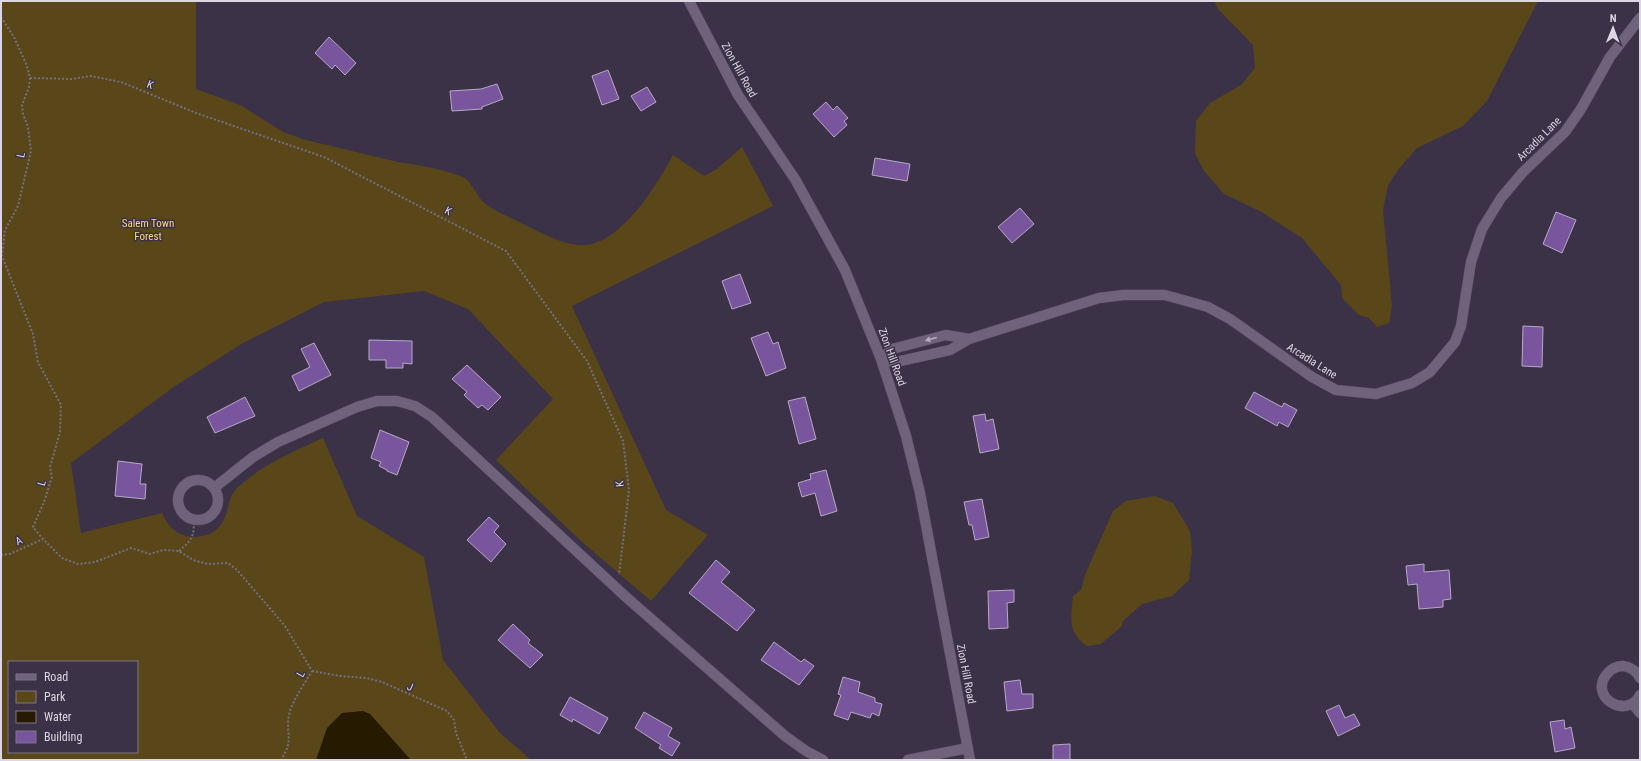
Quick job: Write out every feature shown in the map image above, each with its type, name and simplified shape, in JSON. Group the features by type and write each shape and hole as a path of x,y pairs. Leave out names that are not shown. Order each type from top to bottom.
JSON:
{"street":[{"name":"Zion Hill Road","path":"689,1 738,96 795,179 845,270 882,359 916,472 970,760"},
{"name":"Arcadia Lane","path":"882,359 896,362 950,350 969,339 1099,298 1122,294 1165,295 1208,307 1230,319 1312,377 1336,390 1376,394 1412,384 1430,372 1455,342 1464,314 1471,262 1482,229 1501,198 1523,172 1565,132 1582,109 1610,57 1640,18"},
{"name":"Arcadia Lane","path":"882,359 892,349 946,335 969,339"},
{"path":"214,488 253,457 293,434 356,407 377,401 397,401 406,403 432,417 617,589 785,736 806,751 823,760"},
{"path":"197,480 203,481 214,488 218,501 216,508 207,518 194,520 187,518 179,508 177,502 180,489 191,481 197,480"},
{"path":"1640,678 1634,670 1621,666 1609,670 1602,682 1604,695 1613,705 1626,706 1633,704 1640,695"},
{"path":"1633,704 1640,713"},
{"path":"908,760 968,748"}],"path":[{"path":"1,17 14,38 27,66 30,78"},
{"name":"K","path":"30,78 72,79 91,76 121,82 196,113 324,157 506,251 587,361 623,441 629,490 617,589"},
{"name":"L","path":"30,78 22,105 23,114 28,127 31,151 18,206 5,230 2,256 33,334 38,362 61,405 60,432 50,467 52,477 44,502 33,527 62,558 78,564 95,562 131,548 150,554 163,550 180,551 193,560 208,564 228,562 237,570 285,626 312,671 288,717 289,746 281,760"},
{"path":"180,551 190,542 194,534 194,520"},
{"name":"A","path":"1,555 10,554 43,539"},
{"name":"J","path":"312,671 340,676 354,676 382,682 447,711 454,720 456,733 467,760"}],"green space":[{"name":"Salem Town Forest","path":"1,1 196,1 196,89 240,105 283,132 306,140 402,163 435,169 462,177 469,182 484,202 491,208 544,234 571,244 593,244 607,237 621,227 646,198 673,155 704,176 717,169 742,147 773,206 572,306 666,510 708,535 651,601 581,541 496,460 553,399 468,309 424,291 324,302 243,343 175,386 71,463 81,533 162,513 170,526 180,534 200,537 213,532 222,523 232,495 238,487 268,465 323,438 357,516 424,557 443,660 500,733 531,760 1,760"},
{"path":"1214,1 1538,1 1487,101 1463,126 1417,148 1397,171 1388,185 1383,210 1392,306 1389,323 1377,327 1369,318 1359,315 1342,298 1341,285 1302,238 1260,211 1224,194 1204,171 1195,153 1196,121 1210,103 1241,85 1255,68 1253,45 1218,9"},
{"path":"1155,496 1173,503 1190,531 1192,551 1189,580 1172,596 1142,604 1123,621 1122,626 1101,644 1087,646 1076,636 1073,630 1071,618 1073,596 1081,590 1085,575 1113,511 1126,501"}],"water":[{"path":"363,711 370,714 411,760 316,760 327,728 342,713"}],"building":[{"path":"329,37 356,63 345,75 335,65 332,69 315,53"},
{"path":"608,70 619,99 602,105 592,76"},
{"path":"497,84 503,99 482,107 482,109 452,111 450,91 481,89"},
{"path":"647,87 656,102 641,111 631,96"},
{"path":"826,102 833,110 837,106 848,118 844,121 847,125 834,137 813,114"},
{"path":"875,158 910,164 907,181 872,175"},
{"path":"1020,208 1034,224 1012,243 998,227"},
{"path":"1556,212 1576,220 1562,253 1543,244"},
{"path":"740,274 751,303 732,309 722,281"},
{"path":"1523,326 1543,327 1542,367 1522,366"},
{"path":"768,332 773,344 778,342 786,368 766,376 751,338"},
{"path":"369,340 412,341 412,364 403,363 403,368 386,368 386,360 369,360"},
{"path":"314,343 331,375 299,391 292,376 310,367 301,349"},
{"path":"467,365 501,397 488,410 482,405 478,408 464,395 467,392 452,379"},
{"path":"1254,392 1282,407 1284,403 1297,410 1288,427 1279,422 1277,426 1245,408"},
{"path":"245,397 255,416 215,433 207,417"},
{"path":"805,397 816,439 799,444 788,401"},
{"path":"985,414 986,421 993,419 999,449 980,453 973,416"},
{"path":"380,430 409,442 397,475 379,466 381,462 371,458"},
{"path":"118,461 142,464 140,484 146,484 145,499 115,496"},
{"path":"826,470 837,511 821,516 815,493 802,497 798,483 811,479 810,474"},
{"path":"982,499 989,537 975,540 972,525 969,525 964,502"},
{"path":"489,517 499,526 494,532 506,544 491,562 467,540"},
{"path":"716,560 730,572 721,582 755,610 737,631 689,593"},
{"path":"1424,564 1424,572 1449,570 1451,599 1443,600 1443,607 1419,609 1417,584 1408,585 1406,566"},
{"path":"1014,590 1014,602 1007,603 1008,628 989,629 988,591"},
{"path":"513,624 530,640 528,643 543,655 530,668 498,640"},
{"path":"774,642 801,662 804,659 814,666 799,685 761,660"},
{"path":"843,677 860,682 858,692 875,698 875,702 882,704 879,716 872,713 870,718 851,712 848,720 834,715 841,695 838,694"},
{"path":"1020,680 1022,694 1033,694 1033,708 1007,711 1004,682"},
{"path":"570,697 608,718 599,734 573,719 572,722 560,715"},
{"path":"1339,705 1345,718 1354,714 1360,725 1338,736 1326,711"},
{"path":"644,712 672,728 668,736 680,743 672,756 659,748 661,745 635,728"},
{"path":"1564,720 1565,729 1571,727 1575,748 1555,752 1550,722"},
{"path":"1070,744 1070,760 1053,760 1053,745"}]}
